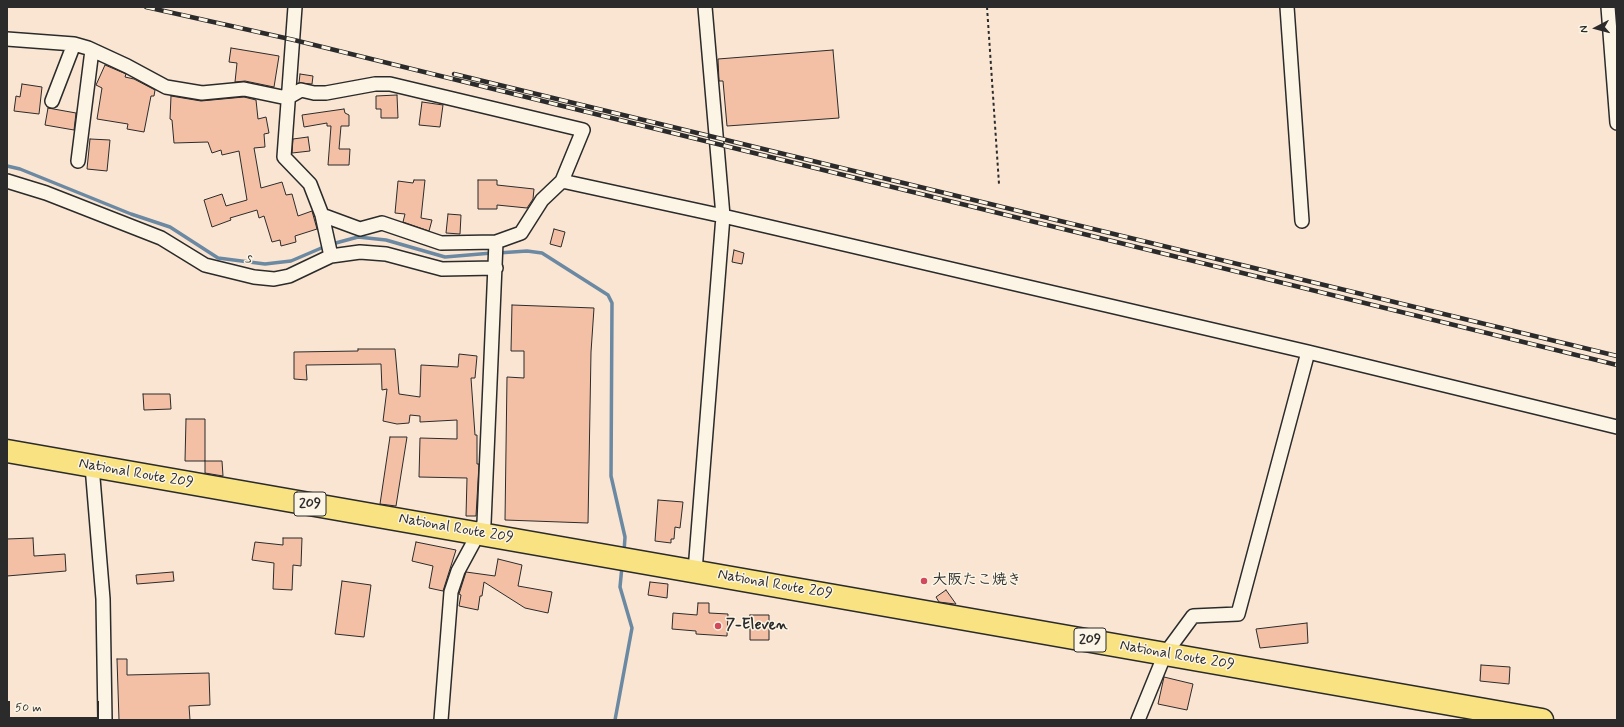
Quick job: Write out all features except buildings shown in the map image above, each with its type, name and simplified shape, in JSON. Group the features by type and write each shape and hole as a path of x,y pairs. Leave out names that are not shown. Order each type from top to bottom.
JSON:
{"highway":[{"name":"National Route 209","path":"7,452 1165,654 1466,713 1542,720"}],"street":[{"path":"295,7 294,40 287,98 284,157 310,184 322,215 331,256"},
{"path":"695,571 723,216 705,7"},
{"path":"1287,7 1302,221"},
{"path":"1608,7 1617,123"},
{"path":"7,39 74,44 92,50 127,66 166,87 202,93 244,89 287,98 301,90 314,93 326,93 375,84 390,84 583,130 562,181 542,200 521,233 496,255 484,523 480,534 458,571 451,592 442,720"},
{"path":"52,101 74,44"},
{"path":"78,161 92,50"},
{"name":"s","path":"7,181 46,194 161,238 205,266 254,277 274,279 289,276 331,256 360,252 386,254 442,269 496,255"},
{"path":"562,181 723,216 1308,352 1617,427"},
{"path":"322,215 360,229 382,223 442,243 496,255"},
{"path":"1138,720 1165,654 1193,616 1238,614 1308,352"},
{"path":"92,466 102,599 105,720"}],"path":[{"path":"987,7 999,184"}],"waterway":[{"path":"7,166 20,169 131,214 170,227 218,258 265,264 291,261 326,246"},
{"path":"332,244 358,237 386,240 445,257 492,253"},
{"path":"498,253 527,251 542,253 608,295 612,303 611,476 625,537 624,552"},
{"path":"615,720 632,628 620,587 622,566"}],"railway":[{"path":"146,7 294,40 1617,365"},
{"path":"454,74 1617,356"}],"place":[{"name":"大阪たこ焼き","path":"924,581"},
{"name":"7-Eleven","path":"718,626"}]}
